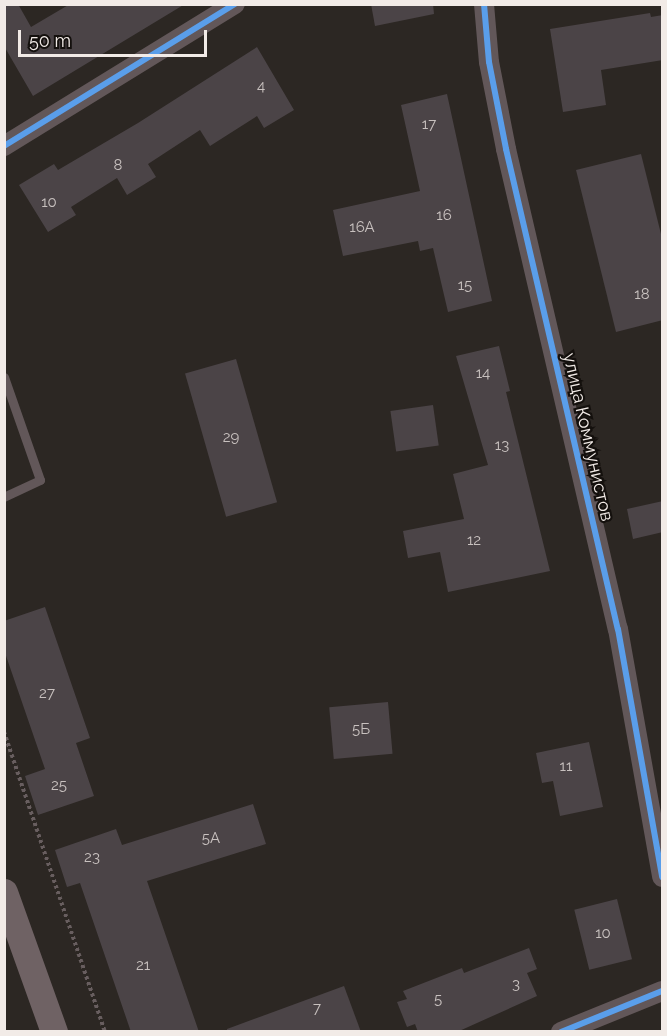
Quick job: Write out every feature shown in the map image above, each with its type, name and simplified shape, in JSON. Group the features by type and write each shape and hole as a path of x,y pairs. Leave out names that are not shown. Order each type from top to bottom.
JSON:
{"main road":[{"path":"4,892 54,1032"}],"street":[{"path":"4,146 235,4"},
{"name":"улица Коммунистов","path":"484,4 489,62 506,149 618,629 663,877"},
{"path":"561,1032 663,991"}],"lane":[{"path":"4,377 40,480 4,496"}],"path":[{"path":"4,732 105,1032"}],"building":[{"path":"4,4 18,4 31,27 70,4 185,4 33,96 4,46"},
{"path":"371,4 433,4 434,14 375,26"},
{"path":"650,13 651,17 663,15 663,60 601,70 606,105 563,112 550,29"},
{"path":"257,47 294,110 264,128 257,116 210,146 200,130 148,164 156,177 127,195 117,178 71,207 76,215 48,232 19,185 54,164 58,170 138,123"},
{"path":"447,94 492,301 448,312 433,248 420,251 418,241 343,256 333,210 420,191 401,105"},
{"path":"641,154 663,242 663,320 616,332 576,170"},
{"path":"499,346 510,391 506,392 550,571 448,592 440,552 408,558 403,531 464,519 453,474 488,465 456,356"},
{"path":"236,359 277,502 226,517 185,374"},
{"path":"433,405 439,446 396,452 390,411"},
{"path":"663,501 663,532 633,539 627,509"},
{"path":"45,607 90,738 76,743 94,796 38,815 25,776 45,769 4,650 4,621"},
{"path":"388,702 393,754 334,759 329,707"},
{"path":"589,742 603,807 560,816 553,781 542,783 536,753"},
{"path":"253,804 266,844 147,881 199,1032 131,1032 80,883 67,887 55,850 116,829 122,845"},
{"path":"617,899 632,959 589,970 574,910"},
{"path":"529,948 537,969 527,973 537,996 457,1032 418,1032 415,1024 407,1027 397,1002 407,999 403,991 462,968 464,973"},
{"path":"344,986 361,1032 227,1032 227,1029"}],"cycle path":[{"path":"4,146 235,4"},
{"path":"484,4 489,62 506,149 618,629 662,877"},
{"path":"561,1032 662,991"}]}
